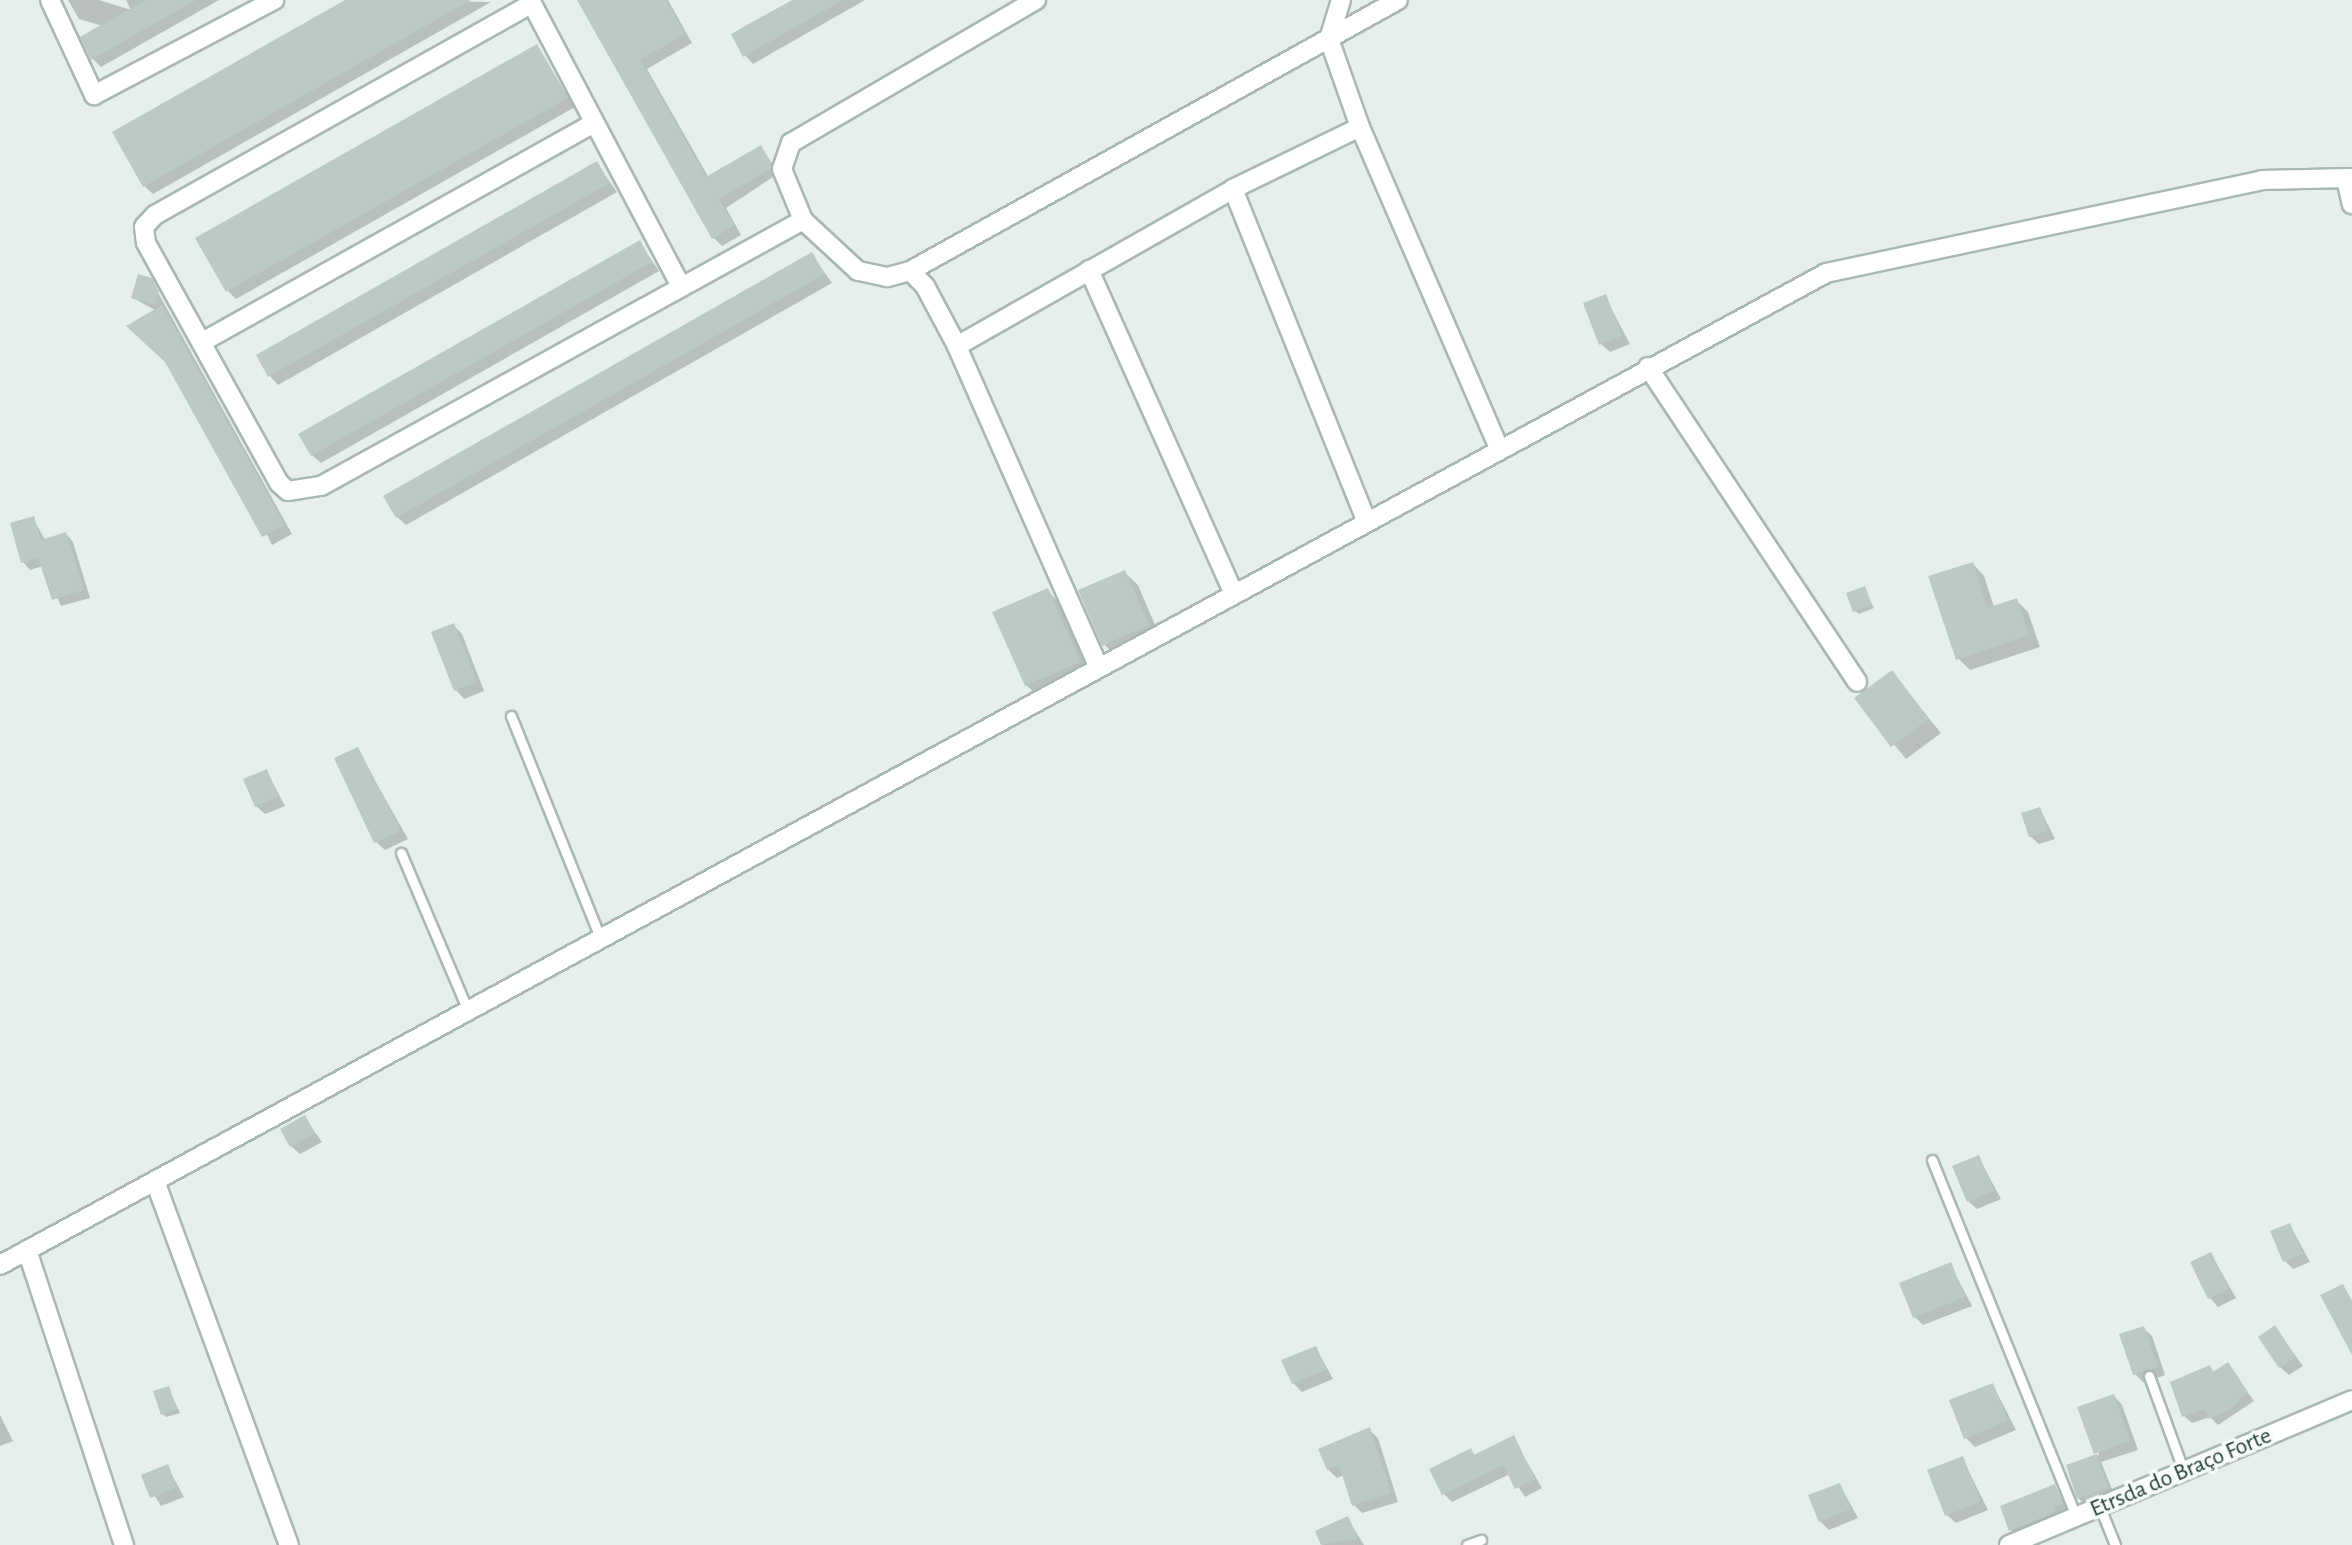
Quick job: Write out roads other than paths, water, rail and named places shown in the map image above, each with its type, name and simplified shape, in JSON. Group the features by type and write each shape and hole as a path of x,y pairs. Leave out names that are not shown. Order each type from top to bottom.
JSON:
{"street":[{"path":"50,0 94,95 274,0"},
{"path":"1036,0 791,143 782,169 803,220 858,271 887,277 910,271 1398,0"},
{"path":"1341,0 1329,39 1360,127 1499,448"},
{"path":"680,285 530,2 147,222 146,243 204,341 279,483 298,494 321,486 680,285 803,220"},
{"path":"204,341 593,124"},
{"path":"957,346 1233,189 1360,127"},
{"path":"0,1265 469,1013 1233,592 1826,273 2262,180 2349,179 2352,204"},
{"path":"1233,189 1366,520"},
{"path":"1089,270 1233,592"},
{"path":"910,271 925,286 957,346 1098,666"},
{"path":"1648,367 1857,682"},
{"path":"155,1181 289,1545"},
{"path":"27,1250 124,1545"},
{"name":"Etrsda do Braço Forte","path":"2009,1545 2101,1510 2184,1472 2351,1404"}],"lane":[{"path":"511,716 601,940"},
{"path":"401,853 469,1013"},
{"path":"1932,1160 2076,1517"},
{"path":"2149,1376 2184,1472"},
{"path":"2101,1510 2115,1545"},
{"path":"1467,1545 1481,1540"}]}
